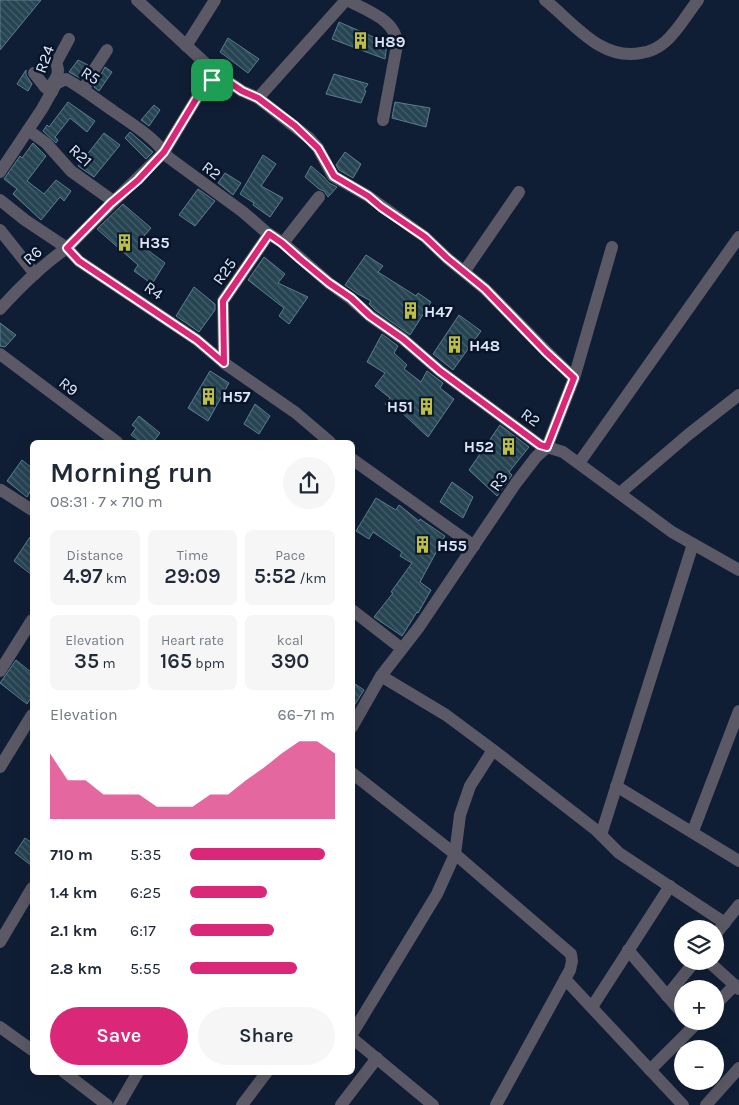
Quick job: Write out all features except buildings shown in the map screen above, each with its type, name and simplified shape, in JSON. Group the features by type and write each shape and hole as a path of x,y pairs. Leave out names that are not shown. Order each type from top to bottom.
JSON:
{"street":[{"path":"137,0 217,74 242,91 258,98 295,126 318,148 334,176 368,196 425,237 485,289 574,378"},
{"path":"186,46 215,0"},
{"path":"258,98 347,0 389,23 398,38 383,120"},
{"path":"544,0 599,46 617,54 632,55 648,52 664,44 698,0"},
{"name":"R24","path":"62,76 56,63 70,40"},
{"path":"84,89 107,50"},
{"path":"34,72 50,91"},
{"path":"0,200 25,220 67,248 112,201 138,180 164,152 204,86 217,74"},
{"name":"R5","path":"0,172 28,130 50,91 62,76 84,89 139,129 158,144 164,152"},
{"name":"R21","path":"28,130 46,143 71,170 112,201"},
{"name":"R2","path":"164,152 168,157 243,212 329,283 351,298 370,316 403,339 440,371 540,445 547,447 574,378 612,247"},
{"path":"464,272 518,192"},
{"path":"282,243 319,197"},
{"path":"0,230 35,274"},
{"name":"R25","path":"224,363 223,301 269,234"},
{"path":"579,463 739,237"},
{"name":"R6","path":"0,309 51,259 67,248"},
{"name":"R4","path":"67,248 79,261 197,340 224,363 296,413 328,440"},
{"name":"R9","path":"0,354 114,440"},
{"path":"620,493 689,434 739,395"},
{"path":"547,447 563,452 672,532 739,570"},
{"name":"R3","path":"355,722 381,676 419,627 516,483 536,457 547,447"},
{"path":"355,461 474,546"},
{"path":"0,491 30,509"},
{"path":"601,834 693,544"},
{"path":"355,612 401,648"},
{"path":"0,671 30,623"},
{"path":"381,676 446,715 601,834 619,853 720,920"},
{"path":"692,831 738,717"},
{"path":"0,767 30,718"},
{"path":"355,1031 437,894 456,854 460,815 470,786 493,750"},
{"path":"355,775 456,854 571,954 572,961 565,979 496,1105"},
{"path":"616,786 739,861"},
{"path":"592,1007 670,886"},
{"path":"0,942 30,891"},
{"path":"724,923 738,907"},
{"path":"628,950 674,1003"},
{"path":"667,996 687,970"},
{"path":"718,970 737,987 724,998"},
{"path":"565,979 683,1105"},
{"path":"0,1028 30,1049"},
{"path":"650,1070 688,1030"},
{"path":"355,1039 434,1105"},
{"path":"341,1105 377,1058"},
{"path":"710,1103 739,1068"},
{"path":"68,1075 107,1105"},
{"path":"119,1105 136,1075"},
{"path":"242,1105 264,1075"}],"place":[{"name":"H89","path":"360,41"},
{"name":"H35","path":"125,242"},
{"name":"H47","path":"410,311"},
{"name":"H48","path":"455,345"},
{"name":"H57","path":"208,396"},
{"name":"H51","path":"427,406"},
{"name":"H52","path":"508,446"},
{"name":"H55","path":"423,545"}],"route":[{"path":"217,74 242,91 258,98 295,126 318,148 334,176 368,196 425,237 485,289 574,378 547,447 540,445 440,371 403,339 370,316 351,298 329,283 269,234 223,301 224,363 197,340 109,279 79,261 67,248 111,203 138,180 164,152 180,129 204,86 212,80 217,74"}]}
